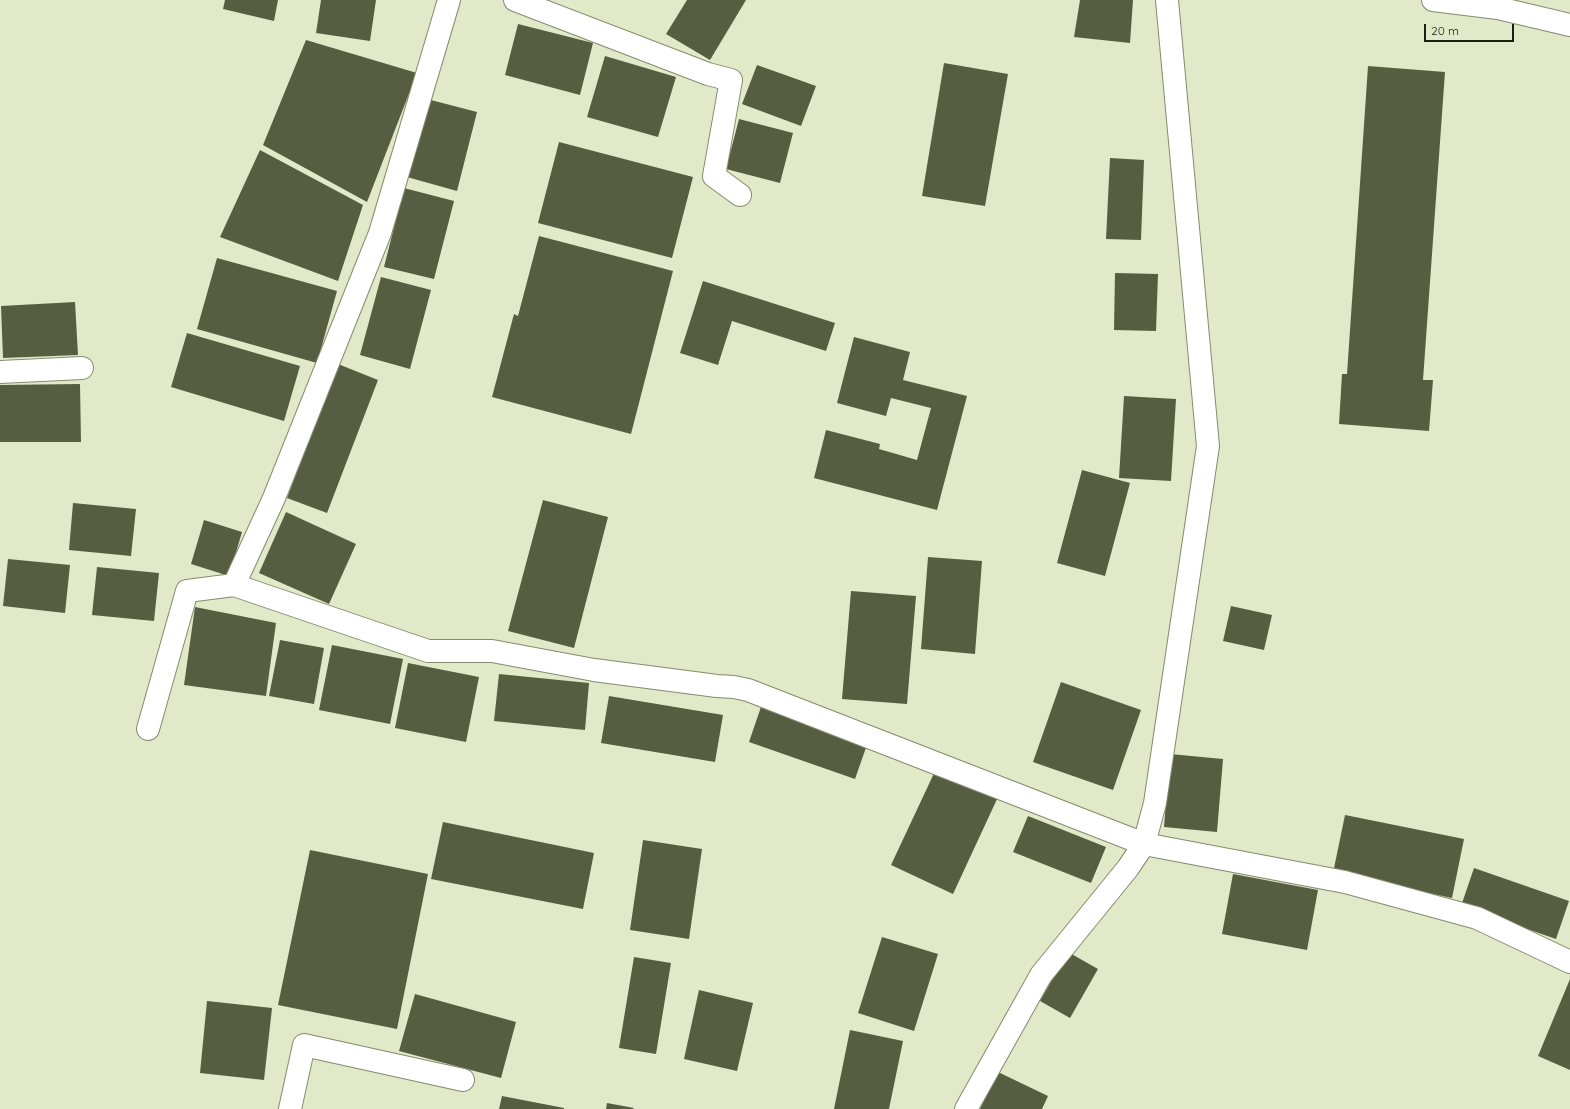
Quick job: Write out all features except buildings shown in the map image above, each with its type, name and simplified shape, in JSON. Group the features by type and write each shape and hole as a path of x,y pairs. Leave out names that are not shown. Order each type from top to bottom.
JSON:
{"street":[{"path":"234,585 274,498 380,233 449,0"},
{"path":"515,0 708,74 731,80 714,176 740,194"},
{"path":"966,1109 1041,975 1128,868 1144,844 1155,802 1208,446 1167,0"},
{"path":"1433,0 1498,8 1570,25"},
{"path":"0,372 82,368"},
{"path":"148,729 188,591 234,585 428,651 492,651 594,670 748,690 1144,844 1345,882 1477,918 1570,962"},
{"path":"290,1109 304,1045 463,1080"}]}
